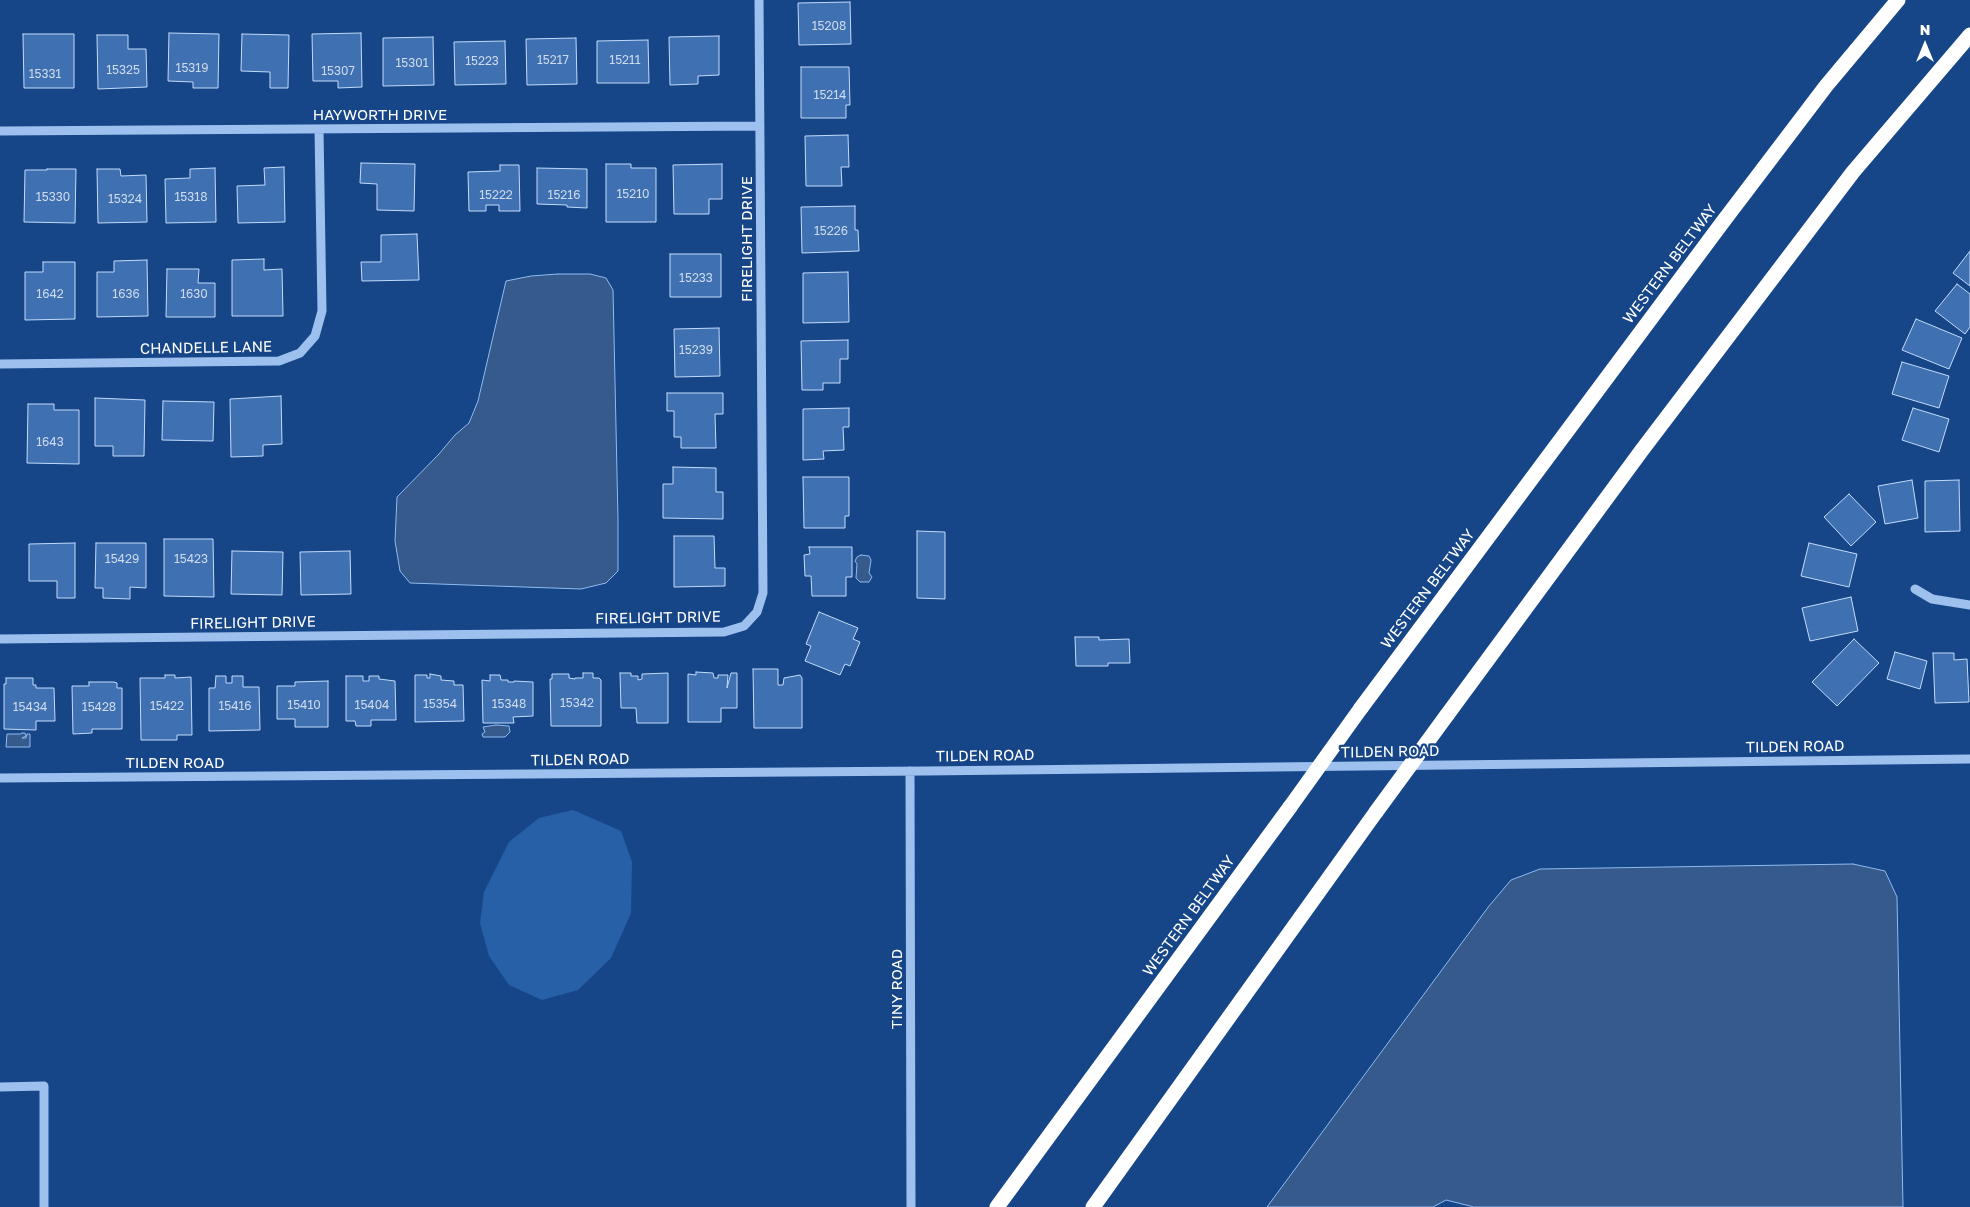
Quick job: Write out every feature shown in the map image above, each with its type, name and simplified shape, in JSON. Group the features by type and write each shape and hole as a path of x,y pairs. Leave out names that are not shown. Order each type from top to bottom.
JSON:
{"highway":[{"name":"WESTERN BELTWAY","path":"998,1207 1361,708 1728,215 1826,86 1898,0"},
{"path":"1093,1207 1376,812 1636,458 1853,172 1970,35"}],"street":[{"name":"FIRELIGHT DRIVE","path":"0,639 724,632 744,626 757,612 763,592 759,0"},
{"name":"HAYWORTH DRIVE","path":"0,131 760,126"},
{"name":"CHANDELLE LANE","path":"0,364 279,361 300,353 315,336 322,311 320,129"},
{"path":"1914,589 1932,599 1970,605"},
{"name":"TILDEN ROAD","path":"0,778 910,771 1970,759"},
{"name":"TINY ROAD","path":"910,771 911,1207"},
{"path":"0,1087 44,1086 44,1207"}],"shaded area":[{"path":"590,274 606,278 613,290 618,571 606,583 581,589 410,583 400,571 395,541 397,497 455,435 469,423 478,401 506,281 531,276"},
{"path":"861,555 869,556 871,560 869,573 872,577 869,582 860,582 856,578 857,564 855,561"},
{"path":"509,726 510,732 505,737 483,737 482,734 485,732 483,727"},
{"path":"25,733 26,736 22,738 26,738 27,734 30,734 30,747 6,747 7,734"},
{"path":"573,810 621,831 632,862 631,913 611,958 578,990 542,1000 509,985 489,956 480,923 484,892 509,842 539,818"},
{"path":"1853,864 1885,871 1897,897 1903,1207 1474,1207 1446,1200 1433,1207 1267,1207 1489,906 1511,880 1540,869"}],"building":[{"path":"850,2 851,44 799,45 798,3"},
{"path":"169,33 219,34 218,88 193,88 193,82 168,81"},
{"path":"361,33 362,87 338,88 338,81 313,81 312,34"},
{"path":"23,34 74,34 74,88 24,88"},
{"path":"242,34 289,35 288,88 270,88 270,72 241,71"},
{"path":"97,35 128,35 128,49 146,49 147,87 98,89"},
{"path":"719,36 719,75 698,76 698,84 670,85 669,37"},
{"path":"433,37 434,85 383,86 383,38"},
{"path":"576,38 577,84 527,85 526,39"},
{"path":"648,40 649,83 597,83 597,41"},
{"path":"505,41 506,84 455,85 454,42"},
{"path":"801,67 849,67 850,105 846,105 846,118 801,118"},
{"path":"848,135 849,167 841,167 842,186 806,186 805,136"},
{"path":"361,163 415,164 414,211 377,210 377,184 360,183"},
{"path":"606,164 631,164 631,168 656,168 656,222 606,222"},
{"path":"722,164 722,199 709,199 709,214 674,214 673,165"},
{"path":"500,165 519,165 520,211 499,211 499,205 486,205 486,211 469,211 468,172 500,171"},
{"path":"284,167 285,222 238,223 237,186 265,185 264,168"},
{"path":"215,168 216,222 166,223 165,179 190,178 190,169"},
{"path":"537,168 587,169 587,208 537,204"},
{"path":"76,169 75,223 24,222 25,170"},
{"path":"97,169 120,169 121,176 146,175 147,222 98,223"},
{"path":"855,206 855,230 858,230 859,251 802,253 801,207"},
{"path":"417,234 419,280 362,281 361,262 381,262 381,235"},
{"path":"1970,251 1970,286 1953,273"},
{"path":"670,254 721,254 721,297 670,297"},
{"path":"264,259 264,270 282,269 283,316 232,316 232,260"},
{"path":"147,260 148,316 97,317 97,272 114,272 114,261"},
{"path":"43,262 75,262 75,319 25,320 25,272 43,272"},
{"path":"167,269 199,269 198,283 215,283 215,317 166,317"},
{"path":"848,272 849,322 803,323 803,273"},
{"path":"1957,284 1970,294 1970,327 1965,334 1935,311"},
{"path":"1916,319 1962,338 1949,369 1902,350"},
{"path":"719,328 720,376 675,377 674,329"},
{"path":"848,340 848,359 840,359 840,383 823,383 823,390 802,390 801,341"},
{"path":"1902,362 1949,376 1939,408 1892,394"},
{"path":"667,393 723,393 723,414 715,414 716,448 681,448 681,437 674,437 674,411 667,411"},
{"path":"281,396 282,444 263,445 263,456 231,457 230,399"},
{"path":"95,398 145,400 144,456 113,456 113,446 95,446"},
{"path":"163,401 214,402 213,441 162,440"},
{"path":"28,404 54,404 54,410 79,410 79,464 27,463"},
{"path":"849,408 849,427 843,427 844,450 823,451 824,459 803,460 803,409"},
{"path":"1913,408 1949,419 1939,452 1902,440"},
{"path":"673,467 716,468 716,492 723,492 723,519 663,518 663,484 673,484"},
{"path":"803,477 849,477 849,516 845,516 845,528 804,528"},
{"path":"1912,480 1918,518 1885,524 1878,486"},
{"path":"1959,480 1960,531 1925,532 1925,481"},
{"path":"1849,494 1876,522 1851,546 1824,517"},
{"path":"917,531 945,532 945,599 917,598"},
{"path":"674,536 714,536 715,568 725,568 725,586 674,587"},
{"path":"164,539 213,539 214,597 164,596"},
{"path":"75,543 75,598 57,598 57,581 29,581 29,544"},
{"path":"96,543 146,543 146,588 130,587 130,599 103,598 103,588 95,588"},
{"path":"1809,543 1857,554 1849,587 1801,576"},
{"path":"809,547 852,547 852,577 846,577 846,596 812,596 811,576 805,576 804,555 810,554"},
{"path":"232,551 283,552 282,595 231,594"},
{"path":"350,551 351,594 301,595 300,552"},
{"path":"1851,597 1858,631 1810,641 1802,608"},
{"path":"819,612 858,628 853,639 860,642 850,666 845,664 840,675 805,661 811,646 806,644"},
{"path":"1075,637 1099,637 1099,640 1129,639 1130,663 1108,663 1108,666 1076,666"},
{"path":"1854,639 1879,663 1837,706 1812,682"},
{"path":"1895,652 1927,661 1920,689 1887,679"},
{"path":"1933,653 1954,653 1954,660 1967,659 1969,702 1935,703"},
{"path":"753,669 778,669 778,685 783,685 784,678 800,675 802,678 802,728 754,728"},
{"path":"696,672 713,673 714,678 718,678 718,675 728,675 727,688 731,673 737,673 737,708 721,708 721,722 688,722 688,674 696,675"},
{"path":"583,673 593,673 593,678 601,680 601,726 551,726 550,679 552,679 552,674 569,674 569,678 575,679 583,678"},
{"path":"620,673 631,673 631,676 638,676 638,680 642,679 642,674 668,673 668,723 637,723 636,708 621,708"},
{"path":"430,674 441,676 441,680 454,681 454,685 463,685 464,721 415,722 415,675 427,675 427,678 430,678"},
{"path":"165,675 175,675 175,678 191,677 192,735 177,735 177,740 141,740 140,678 165,678"},
{"path":"490,675 500,675 501,680 508,680 508,682 533,682 533,716 513,717 514,723 483,723 482,680 490,681"},
{"path":"216,676 226,676 226,683 232,683 232,676 243,676 243,687 259,687 260,730 209,731 209,688 215,688"},
{"path":"346,676 363,676 363,681 369,681 369,676 379,676 379,679 395,681 396,720 371,720 371,726 356,726 355,721 346,721"},
{"path":"6,678 33,678 33,685 36,685 36,688 54,688 55,721 36,721 36,730 4,729 4,684 6,684"},
{"path":"328,681 328,727 295,727 295,719 277,719 277,686 295,686 295,682"},
{"path":"89,682 114,682 117,683 117,688 122,688 122,729 92,729 92,733 73,734 72,686 89,686"}]}
